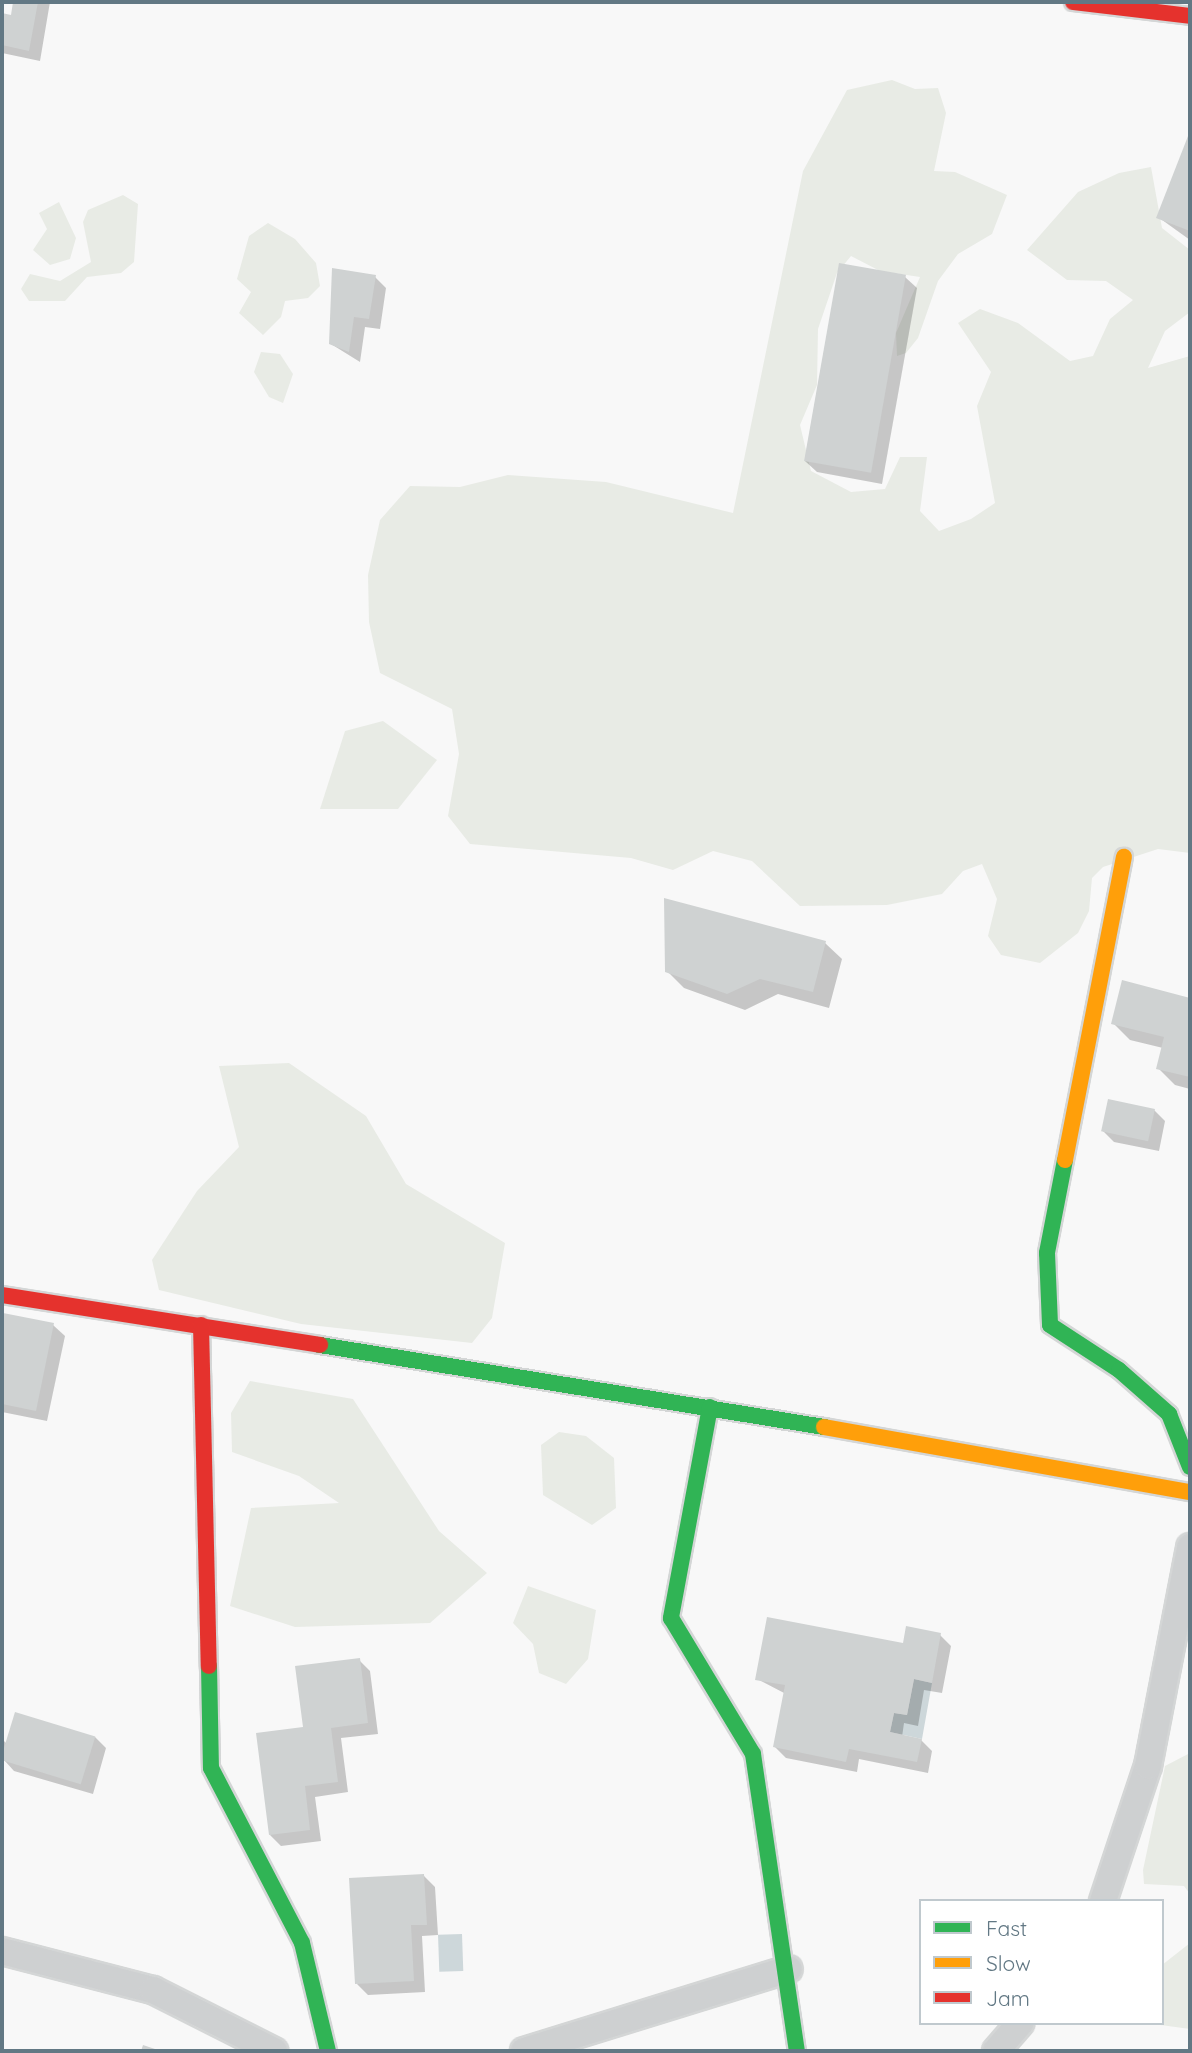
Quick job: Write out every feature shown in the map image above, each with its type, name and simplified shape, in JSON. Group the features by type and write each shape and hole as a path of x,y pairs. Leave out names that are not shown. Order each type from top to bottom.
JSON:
{"street":[{"path":"1073,2 1190,16"},
{"path":"1124,857 1047,1253 1050,1325 1119,1370 1169,1414 1190,1467"},
{"path":"2,1295 710,1407 1190,1492"},
{"path":"201,1325 211,1768 302,1943 328,2051"},
{"path":"710,1407 671,1618 753,1754 789,1969 797,2051"},
{"path":"1104,1899 1148,1766 1190,1547"},
{"path":"2,1951 153,1990 274,2051"},
{"path":"524,2051 789,1969"},
{"path":"996,2051 1018,2025"}],"shaded area":[{"path":"892,80 915,89 938,88 946,113 934,171 955,172 1007,195 992,234 958,254 938,281 918,338 906,353 897,356 896,333 920,277 880,271 851,256 837,273 818,329 817,385 800,425 811,471 851,492 885,489 900,457 927,457 920,511 939,531 971,519 995,503 977,406 991,372 958,323 980,309 1018,323 1070,361 1093,356 1110,319 1133,300 1106,281 1067,280 1027,250 1078,192 1119,173 1151,167 1162,228 1190,250 1190,312 1165,331 1148,368 1190,356 1190,853 1158,849 1103,867 1092,878 1089,911 1078,933 1040,963 1001,955 988,936 997,899 982,864 963,871 942,894 887,905 800,906 752,861 713,851 673,870 631,858 470,844 448,816 459,754 452,709 380,673 369,622 368,575 380,520 410,486 460,487 508,475 606,482 733,513 803,171 847,90"},
{"path":"123,195 138,204 134,262 121,273 87,277 65,301 29,301 21,289 30,274 60,281 91,262 83,222 88,210"},
{"path":"59,202 76,238 70,259 50,265 33,250 47,229 39,213"},
{"path":"268,223 295,239 316,263 320,286 308,298 285,301 281,317 263,335 239,313 251,292 237,279 249,236"},
{"path":"261,352 280,354 293,374 283,403 269,397 254,372"},
{"path":"383,721 437,760 398,809 320,809 345,731"},
{"path":"289,1063 366,1116 406,1184 505,1243 492,1318 472,1343 301,1324 159,1290 152,1260 197,1191 239,1147 219,1066"},
{"path":"250,1381 353,1399 439,1531 487,1573 430,1623 295,1627 230,1606 251,1508 339,1503 299,1476 232,1452 231,1413"},
{"path":"559,1432 586,1436 614,1458 616,1508 592,1525 543,1495 541,1445"},
{"path":"528,1586 596,1610 588,1659 566,1684 539,1673 533,1644 513,1623"},
{"path":"914,1679 932,1683 922,1739 890,1732 894,1713 907,1715"},
{"path":"1190,1753 1190,1894 1184,1886 1144,1884 1143,1870 1165,1766"},
{"path":"462,1934 463,1971 439,1972 438,1935"},
{"path":"1190,1943 1190,2029 1161,2025 1164,2025 1164,1963"}],"building":[{"path":"13,2 38,2 29,51 2,45 2,13 11,15"},
{"path":"1190,131 1190,231 1156,218"},
{"path":"839,263 906,275 871,473 804,461"},
{"path":"332,268 376,275 369,319 354,317 349,352 329,344"},
{"path":"664,898 826,941 813,992 760,979 727,994 665,972"},
{"path":"1122,980 1190,998 1190,1077 1156,1069 1164,1037 1111,1024"},
{"path":"1108,1099 1155,1109 1148,1141 1101,1131"},
{"path":"3,1313 54,1323 36,1411 2,1404"},
{"path":"767,1617 903,1643 906,1626 941,1633 932,1683 914,1679 907,1715 894,1713 890,1732 922,1739 917,1762 849,1749 846,1762 773,1747 785,1685 755,1680"},
{"path":"360,1658 368,1723 331,1728 338,1782 305,1786 310,1830 269,1835 256,1733 303,1727 295,1666"},
{"path":"15,1712 95,1737 81,1784 2,1760"},
{"path":"424,1874 427,1925 411,1925 414,1981 355,1984 349,1878"},
{"path":"143,2045 161,2051 141,2051"}],"traffic: fast":[{"path":"1065,1160 1047,1253 1050,1325 1119,1370 1169,1414 1190,1467"},
{"path":"320,1345 824,1427"},
{"path":"710,1407 671,1618 753,1754 797,2051"},
{"path":"209,1666 211,1768 302,1943 328,2051"}],"traffic: slow":[{"path":"1065,1160 1124,857"},
{"path":"824,1427 1190,1492"}],"traffic: jam":[{"path":"1073,2 1190,16"},
{"path":"2,1295 320,1345"},
{"path":"201,1325 209,1666"}]}
